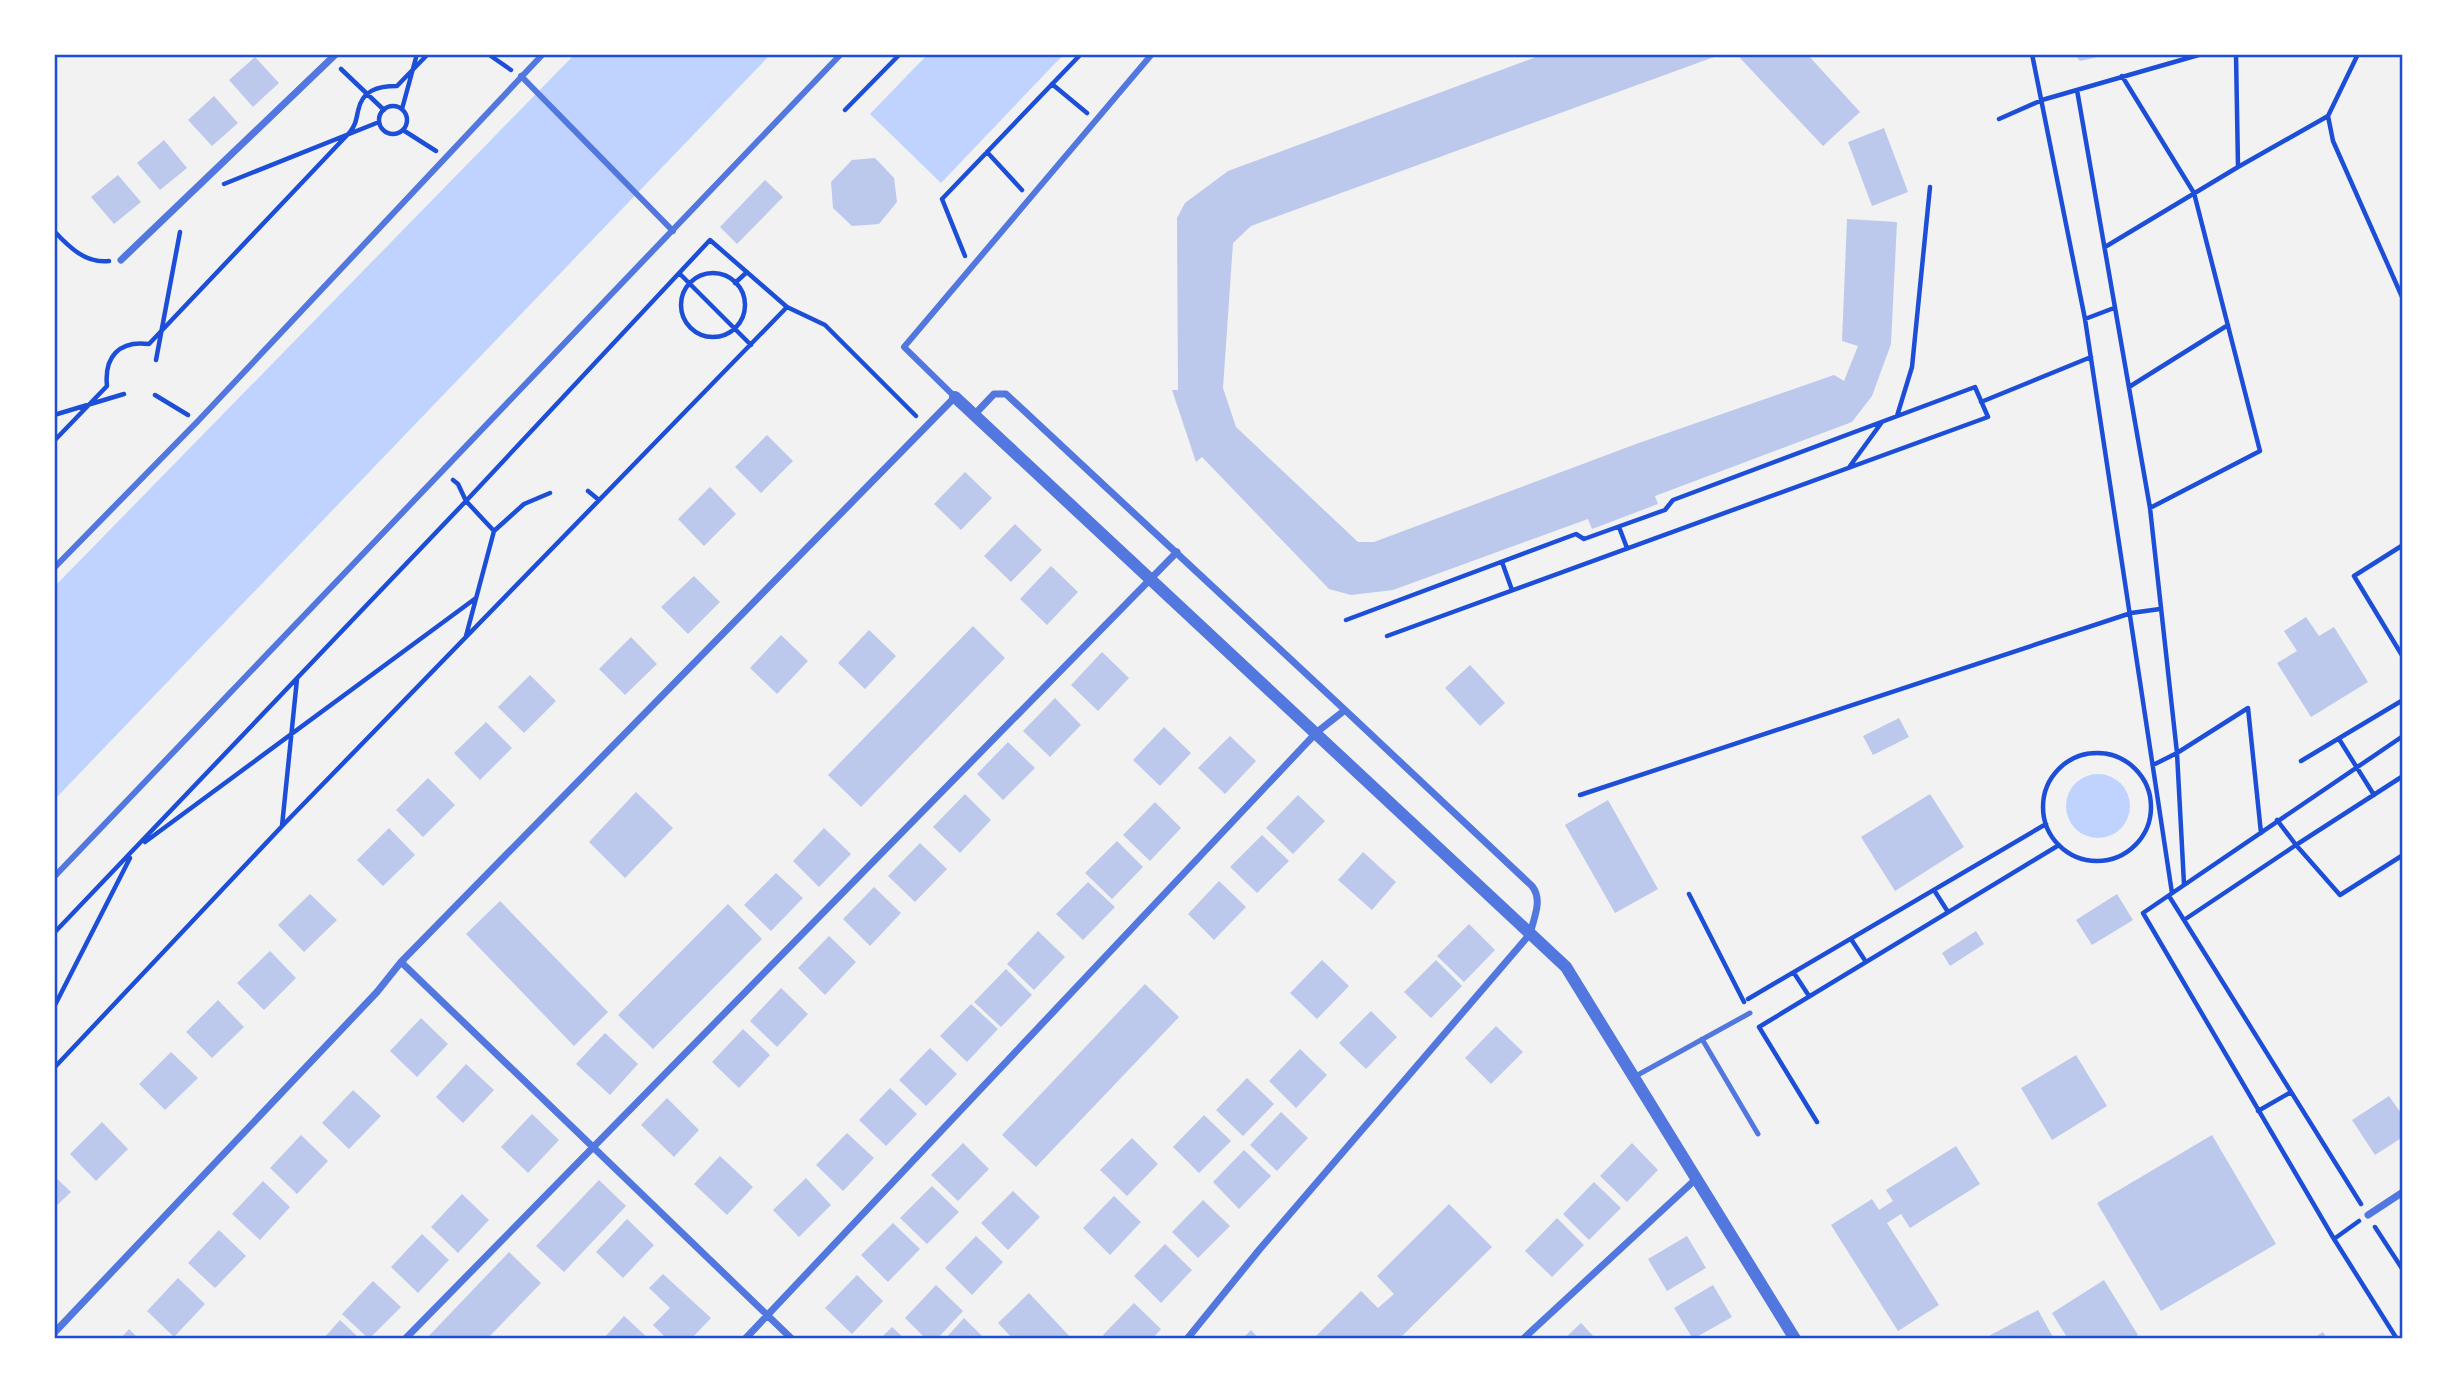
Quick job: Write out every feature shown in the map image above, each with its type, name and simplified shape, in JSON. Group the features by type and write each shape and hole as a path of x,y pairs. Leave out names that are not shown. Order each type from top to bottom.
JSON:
{"street":[{"path":"54,568 198,421 543,54"},
{"path":"54,877 841,54"},
{"path":"1152,54 904,347 1566,967 1795,1339"},
{"path":"121,260 333,57"},
{"path":"521,76 673,231"},
{"path":"974,415 994,394 1006,394 1537,892 1539,901 1530,934 1259,1250 1187,1339"},
{"path":"54,1333 367,1002 401,962 956,397"},
{"path":"405,1339 1177,552"},
{"path":"745,1339 1317,732 1346,710"},
{"path":"401,962 792,1339"},
{"path":"1522,1339 1697,1178"},
{"path":"2368,1215 2403,1192"}],"lane":[{"path":"1634,1077 1750,1013"},
{"path":"1702,1039 1758,1134"}],"path":[{"path":"379,122 383,130 391,134 403,130 407,121 402,109 417,54"},
{"path":"54,441 107,386 106,374 110,359 120,349 138,342 149,344 350,132 356,124 359,108 368,94 379,86 397,86 428,54"},
{"path":"488,54 521,76"},
{"path":"845,110 900,54"},
{"path":"970,269 942,199 1081,54"},
{"path":"2032,54 2085,318 2131,613 2170,894 2403,1270"},
{"path":"1999,120 2042,100 2202,54"},
{"path":"2236,54 2238,167"},
{"path":"2105,247 2328,116 2358,54"},
{"path":"333,57 384,110"},
{"path":"2122,76 2194,193 2260,451 2150,508"},
{"path":"1052,84 1096,120"},
{"path":"2077,90 2150,508 2177,753 2185,884"},
{"path":"225,184 379,122 384,110 393,106 402,109"},
{"path":"2328,116 2333,141 2403,299"},
{"path":"403,130 446,157"},
{"path":"987,152 1030,198"},
{"path":"1897,416 1912,367 1930,187"},
{"path":"54,231 83,257 103,262 121,260"},
{"path":"156,360 180,232"},
{"path":"54,933 136,852 710,240 787,307 825,325 926,426"},
{"path":"736,283 747,272"},
{"path":"679,273 751,345"},
{"path":"705,274 727,276 736,283 745,301 741,321 734,329 716,337 696,333 688,326 680,306 682,295 689,284 705,274"},
{"path":"54,1068 281,827 787,307"},
{"path":"2085,318 2114,308"},
{"path":"2129,387 2228,325"},
{"path":"1981,402 2091,357"},
{"path":"1346,620 1576,534 1584,539 1665,510 1673,500 1975,387 1988,417 1387,636"},
{"path":"54,415 124,394"},
{"path":"155,395 198,421"},
{"path":"1850,467 1882,422"},
{"path":"442,471 458,484 466,501 494,531"},
{"path":"588,491 599,500"},
{"path":"466,637 494,531 524,504 550,493"},
{"path":"1619,527 1627,548"},
{"path":"2403,545 2354,576 2403,657"},
{"path":"1502,562 1512,590"},
{"path":"54,1007 117,879 136,852 476,598"},
{"path":"1580,795 2131,613 2160,609"},
{"path":"281,827 297,679"},
{"path":"2301,761 2403,700"},
{"path":"2153,765 2248,708 2261,832"},
{"path":"2397,1339 2334,1239 2143,913 2403,736"},
{"path":"2339,739 2374,795"},
{"path":"2087,752 2104,752 2121,757 2135,767 2147,786 2151,799 2151,817 2144,835 2132,849 2116,858 2098,862 2079,858 2059,845 2050,835 2043,802 2047,784 2056,770 2070,759 2087,752"},
{"path":"2184,920 2403,776"},
{"path":"2147,786 2155,782"},
{"path":"2277,820 2340,895 2403,855"},
{"path":"1744,1002 2046,824"},
{"path":"1759,1027 2059,845"},
{"path":"1934,890 1948,912"},
{"path":"194,906 201,913"},
{"path":"1851,939 1866,962"},
{"path":"1794,973 1809,996"},
{"path":"2258,1111 2291,1091"},
{"path":"2334,1239 2368,1215"}],"water":[{"path":"575,54 771,54 54,800 54,587"},
{"path":"928,54 1064,54 941,183 870,114"},
{"path":"2092,774 2104,774 2121,783 2128,794 2128,818 2121,829 2104,838 2092,838 2080,833 2071,824 2066,812 2066,800 2071,788 2080,779"}],"building":[{"path":"1544,54 1715,54 1714,57 1251,226 1233,243 1223,388 1236,427 1358,542 1374,542 1636,444 1834,375 1844,381 1858,346 1842,341 1847,219 1897,222 1891,344 1872,396 1852,422 1655,496 1658,504 1592,529 1588,519 1393,590 1351,595 1329,589 1202,457 1196,462 1172,390 1178,390 1177,218 1185,203 1228,171"},
{"path":"1742,54 1807,54 1860,112 1823,146 1740,58"},
{"path":"2074,54 2107,54 2107,55 2080,61"},
{"path":"255,57 279,83 253,107 229,80"},
{"path":"214,96 238,123 212,146 188,120"},
{"path":"1884,128 1908,192 1872,206 1848,142"},
{"path":"164,140 187,168 160,190 137,163"},
{"path":"875,158 894,178 897,202 879,224 852,226 833,208 831,182 852,160"},
{"path":"118,175 141,202 114,224 91,197"},
{"path":"765,180 783,197 737,244 720,227"},
{"path":"767,435 793,461 761,493 735,467"},
{"path":"965,472 992,498 961,530 934,504"},
{"path":"710,487 736,514 704,546 678,519"},
{"path":"1015,524 1042,550 1011,582 984,556"},
{"path":"1051,566 1078,592 1047,625 1020,599"},
{"path":"694,576 720,602 688,634 661,607"},
{"path":"2306,617 2319,636 2334,627 2368,682 2311,717 2277,663 2297,651 2284,631"},
{"path":"973,626 1005,658 861,807 828,775"},
{"path":"869,630 896,656 865,689 838,663"},
{"path":"781,635 808,661 777,694 750,668"},
{"path":"631,637 657,664 625,695 599,669"},
{"path":"1102,652 1129,678 1098,711 1071,685"},
{"path":"1470,665 1505,703 1480,726 1445,688"},
{"path":"530,675 556,701 524,733 498,707"},
{"path":"1055,698 1081,725 1050,757 1023,731"},
{"path":"1899,718 1909,737 1873,755 1863,736"},
{"path":"486,722 512,748 480,780 454,753"},
{"path":"1164,727 1191,753 1160,786 1133,760"},
{"path":"1230,736 1256,761 1225,794 1198,768"},
{"path":"1008,742 1035,768 1003,800 977,774"},
{"path":"428,778 455,805 423,837 396,810"},
{"path":"636,792 673,828 625,878 589,842"},
{"path":"965,794 991,820 960,853 933,827"},
{"path":"1930,794 1964,847 1895,891 1861,837"},
{"path":"1298,795 1325,821 1293,854 1266,828"},
{"path":"1608,800 1658,889 1615,913 1565,825"},
{"path":"1155,802 1181,828 1150,861 1123,835"},
{"path":"389,828 415,855 383,886 357,860"},
{"path":"824,828 851,854 819,887 793,861"},
{"path":"1262,835 1289,861 1257,893 1230,867"},
{"path":"1117,841 1143,867 1112,899 1085,873"},
{"path":"920,843 947,869 915,902 888,876"},
{"path":"1363,852 1396,882 1372,910 1338,880"},
{"path":"776,873 803,898 771,931 744,905"},
{"path":"1219,881 1246,907 1214,940 1188,914"},
{"path":"1088,882 1115,907 1083,940 1056,914"},
{"path":"874,887 901,913 870,946 843,919"},
{"path":"310,894 337,920 304,952 278,925"},
{"path":"2117,894 2133,920 2092,945 2076,920"},
{"path":"500,901 608,1012 574,1046 466,934"},
{"path":"728,904 762,939 653,1049 618,1015"},
{"path":"1469,924 1495,950 1464,982 1437,956"},
{"path":"1038,931 1065,957 1034,990 1007,964"},
{"path":"1976,931 1984,944 1950,966 1942,953"},
{"path":"829,936 856,962 825,995 798,968"},
{"path":"270,951 296,978 264,1010 237,983"},
{"path":"1322,960 1349,986 1317,1019 1290,993"},
{"path":"1436,960 1462,986 1431,1018 1404,992"},
{"path":"1006,969 1032,995 1001,1027 974,1002"},
{"path":"1145,984 1179,1017 1036,1167 1002,1135"},
{"path":"781,988 808,1014 777,1047 750,1021"},
{"path":"218,1000 244,1027 212,1058 186,1032"},
{"path":"971,1004 998,1029 967,1062 940,1036"},
{"path":"1371,1011 1397,1037 1366,1069 1339,1043"},
{"path":"421,1018 448,1044 417,1077 390,1051"},
{"path":"1496,1026 1523,1052 1491,1084 1465,1058"},
{"path":"743,1029 770,1055 739,1088 712,1062"},
{"path":"605,1033 638,1064 610,1095 576,1064"},
{"path":"930,1048 957,1074 926,1106 899,1080"},
{"path":"1300,1049 1327,1075 1296,1108 1269,1081"},
{"path":"171,1052 198,1078 165,1110 139,1084"},
{"path":"2076,1055 2107,1106 2052,1140 2021,1088"},
{"path":"466,1064 494,1090 463,1123 436,1097"},
{"path":"1247,1078 1274,1104 1243,1136 1216,1110"},
{"path":"890,1088 917,1114 886,1146 859,1120"},
{"path":"353,1090 381,1116 349,1149 322,1123"},
{"path":"2389,1096 2403,1116 2403,1137 2375,1155 2352,1120"},
{"path":"667,1098 699,1130 674,1157 641,1125"},
{"path":"1281,1112 1308,1138 1277,1171 1250,1145"},
{"path":"532,1114 559,1140 528,1173 501,1147"},
{"path":"1204,1115 1231,1141 1199,1173 1173,1147"},
{"path":"102,1122 128,1149 96,1181 70,1154"},
{"path":"847,1133 874,1158 843,1191 816,1165"},
{"path":"301,1135 328,1161 297,1194 270,1168"},
{"path":"2212,1135 2276,1244 2161,1311 2097,1203"},
{"path":"1132,1138 1158,1164 1127,1196 1100,1170"},
{"path":"963,1143 989,1169 958,1201 931,1175"},
{"path":"1632,1143 1658,1170 1627,1202 1600,1176"},
{"path":"1956,1146 1980,1184 1910,1228 1901,1214 1887,1223 1939,1305 1898,1331 1831,1225 1872,1199 1879,1210 1893,1201 1886,1190"},
{"path":"1244,1150 1271,1176 1239,1209 1213,1182"},
{"path":"720,1156 753,1187 727,1215 694,1184"},
{"path":"54,1176 71,1192 54,1208"},
{"path":"806,1178 831,1205 799,1237 773,1210"},
{"path":"599,1180 626,1206 564,1272 536,1246"},
{"path":"263,1181 290,1207 260,1240 232,1214"},
{"path":"1594,1182 1621,1208 1589,1240 1563,1214"},
{"path":"932,1186 959,1212 927,1244 900,1218"},
{"path":"1013,1191 1040,1217 1008,1250 981,1223"},
{"path":"462,1194 489,1220 458,1253 431,1227"},
{"path":"1114,1196 1141,1222 1110,1255 1083,1228"},
{"path":"1203,1200 1230,1226 1198,1258 1172,1232"},
{"path":"1449,1204 1492,1247 1399,1339 1313,1339 1361,1291 1378,1308 1394,1294 1377,1276"},
{"path":"1557,1218 1584,1245 1552,1277 1525,1251"},
{"path":"627,1219 654,1245 623,1278 596,1252"},
{"path":"893,1223 920,1249 888,1282 861,1255"},
{"path":"219,1230 246,1256 215,1288 188,1263"},
{"path":"422,1234 449,1260 418,1293 391,1267"},
{"path":"976,1236 1003,1262 972,1295 945,1268"},
{"path":"1687,1236 1706,1268 1667,1291 1648,1259"},
{"path":"1165,1244 1192,1270 1161,1303 1134,1276"},
{"path":"509,1252 541,1283 487,1339 426,1339"},
{"path":"663,1274 711,1318 691,1339 667,1339 653,1325 670,1308 649,1288"},
{"path":"857,1275 883,1301 852,1334 825,1308"},
{"path":"178,1278 205,1304 174,1337 147,1311"},
{"path":"2104,1280 2138,1335 2132,1339 2068,1339 2052,1313"},
{"path":"373,1281 401,1307 369,1339 342,1314"},
{"path":"936,1285 963,1311 937,1339 926,1339 905,1318"},
{"path":"1713,1285 1732,1317 1693,1339 1674,1308"},
{"path":"1029,1293 1072,1339 1013,1339 998,1323"},
{"path":"1134,1303 1161,1329 1152,1339 1107,1339 1103,1335"},
{"path":"2038,1310 2054,1339 1983,1339"},
{"path":"624,1316 649,1339 603,1339"},
{"path":"964,1318 985,1339 945,1339"},
{"path":"340,1320 360,1339 323,1339"},
{"path":"1581,1323 1596,1339 1564,1339"},
{"path":"892,1327 905,1339 880,1339"},
{"path":"129,1329 139,1339 120,1339"},
{"path":"1251,1330 1259,1339 1242,1339"},
{"path":"2323,1332 2327,1339 2312,1339"}]}
